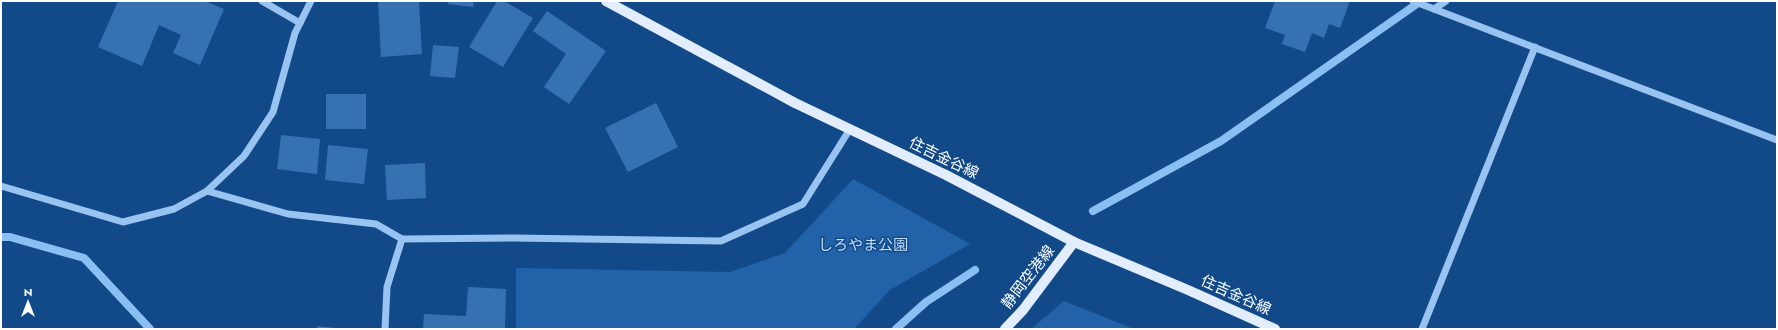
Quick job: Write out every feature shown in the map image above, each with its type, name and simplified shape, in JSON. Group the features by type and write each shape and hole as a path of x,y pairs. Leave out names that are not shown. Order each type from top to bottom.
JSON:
{"main road":[{"name":"住吉金谷線","path":"606,1 788,99 946,176 1074,242 1188,290 1275,329"},
{"name":"静岡空港線","path":"1005,329 1023,310 1074,242"}],"street":[{"path":"262,1 300,23"},
{"path":"1,186 122,222 174,209 207,191 244,156 273,112 295,33 311,1"},
{"path":"1413,1 1777,140"},
{"path":"1432,8 1446,1"},
{"path":"1422,329 1535,47"},
{"path":"207,191 288,214 376,224 402,239 514,238 721,241 803,204 850,129"},
{"path":"385,329 387,287 402,239"}],"green space":[{"name":"しろやま公園","path":"853,179 970,244 890,290 854,329 516,329 516,268 730,272 785,253"},
{"path":"1064,301 1134,329 1031,329"}],"building":[{"path":"118,1 205,1 224,9 200,65 173,53 181,35 159,25 142,66 98,47"},
{"path":"378,1 419,1 422,54 381,57"},
{"path":"448,1 474,1 473,7 448,4"},
{"path":"497,1 504,1 533,18 503,67 469,47"},
{"path":"1275,1 1350,1 1340,28 1329,24 1324,38 1312,33 1305,52 1282,44 1285,35 1265,28"},
{"path":"547,11 606,51 569,104 544,87 566,54 533,31"},
{"path":"433,45 459,47 455,78 430,76"},
{"path":"326,94 366,94 366,129 326,129"},
{"path":"656,103 678,147 628,172 605,128"},
{"path":"281,135 320,139 317,174 277,169"},
{"path":"328,145 368,149 364,184 325,180"},
{"path":"425,163 426,198 387,200 385,165"},
{"path":"468,287 506,289 505,329 423,329 424,314 466,316"},
{"path":"317,326 335,328 335,329 317,329"}],"waterway":[{"path":"1093,211 1221,141 1421,1"},
{"path":"1,237 10,237 84,258 150,329"},
{"path":"896,329 926,302 975,270"}]}
